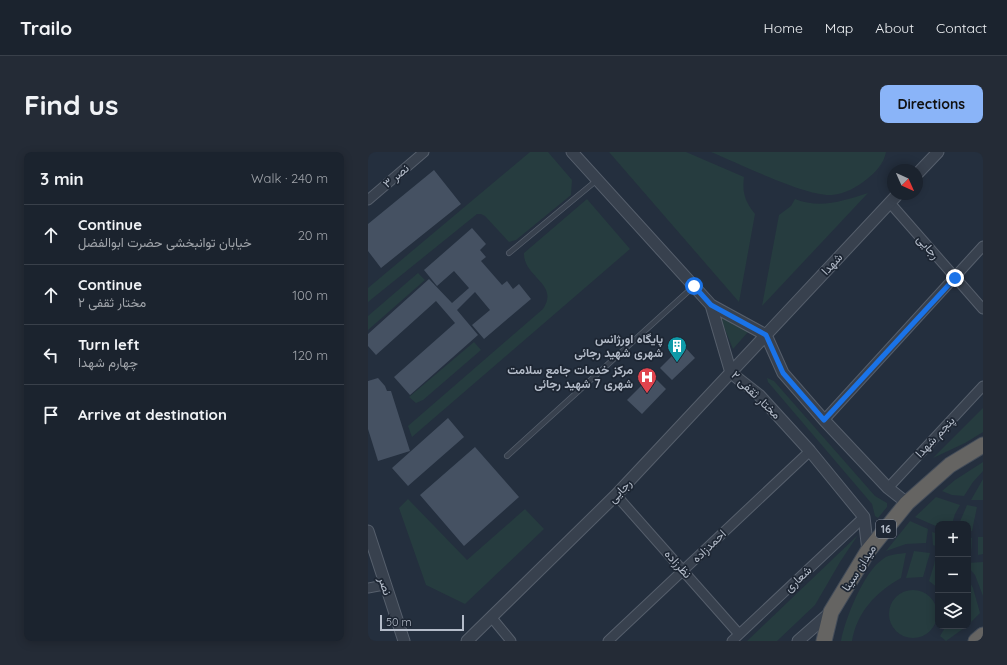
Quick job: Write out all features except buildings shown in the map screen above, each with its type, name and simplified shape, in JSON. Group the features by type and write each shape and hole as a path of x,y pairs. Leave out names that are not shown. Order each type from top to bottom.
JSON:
{"highway":[{"name":"میدان سینا","path":"824,641 831,612 868,551 907,503 950,465 983,445"},
{"path":"976,641 983,635"}],"street":[{"name":"نصر ۳","path":"368,200 424,152"},
{"path":"572,152 711,305 766,335 783,373 824,420 888,488 907,503"},
{"path":"923,168 938,152"},
{"name":"شهدا","path":"766,335 893,200"},
{"name":"رجایی","path":"890,203 983,309"},
{"path":"824,420 983,246"},
{"name":"مختار ثقفی ۲","path":"711,305 731,373 758,395 810,451 864,517"},
{"name":"رجایی","path":"467,641 616,495 766,335"},
{"name":"پنجم شهدا","path":"888,488 983,386"},
{"name":"احمدزاده","path":"608,641 810,451"},
{"name":"نظرزاده","path":"616,495 684,570 739,634"},
{"path":"864,517 868,551"},
{"name":"شعاری","path":"732,641 864,517"},
{"name":"نصر","path":"368,531 384,585 404,641"},
{"path":"368,588 384,585"},
{"path":"798,641 831,612"},
{"path":"492,618 511,641"}],"lane":[{"path":"509,253 597,180"},
{"path":"507,456 694,286"}],"green space":[{"path":"530,152 548,152 572,180 571,195 516,240 509,242 485,216 477,214 368,302 368,288"},
{"path":"609,152 686,152 744,177 743,188 745,197 755,214 739,302"},
{"path":"711,152 886,152 879,167 867,179 851,190 832,195 806,191 789,185"},
{"path":"868,193 762,306 779,215 791,206 795,199 804,202 822,204 850,199"},
{"path":"587,199 630,249 412,437 408,426 543,309 547,300 547,293 529,268 525,261 524,253"},
{"path":"418,273 425,280 368,330 368,316"},
{"path":"719,315 748,332 733,349"},
{"path":"474,342 481,350 423,400 416,403 409,397"},
{"path":"767,378 774,381 875,496 887,503 887,507 878,518 875,516 872,504 768,382"},
{"path":"983,408 983,432 965,443 933,458"},
{"path":"983,462 983,471 973,482 964,496 952,495 942,491 955,480"},
{"path":"983,479 983,500 971,500"},
{"path":"936,497 960,505 953,521 935,521 935,526 915,517"},
{"path":"408,499 467,560 525,509 544,529 465,604 426,585 399,508"},
{"path":"967,505 977,507 972,531 971,521 960,521"},
{"path":"910,521 928,529 926,543 906,544 886,551"},
{"path":"932,532 935,533 935,546 933,545"},
{"path":"858,535 840,562 815,605 777,641 747,641"},
{"path":"978,537 983,537 983,554 978,555"},
{"path":"914,551 930,553 923,577 906,578"},
{"path":"906,553 901,578 876,596 869,604 858,621 852,641 841,641 856,596 869,574 885,557 894,554"},
{"path":"935,560 935,586 929,581"},
{"path":"983,562 983,596 975,575 971,570 971,563"},
{"path":"971,584 973,588 980,613 971,622"},
{"path":"913,590 918,591 926,594 935,605 935,623 926,634 913,638 908,637 900,634 893,627 889,614 890,609 893,601 900,594"},
{"path":"944,629 963,629 946,641 940,636"}],"place":[{"name":"پایگاه اورژانس شهری شهید رجائی","path":"677,363"},
{"name":"مرکز خدمات جامع سلامت شهری 7 شهید رجائی","path":"647,394"}],"route":[{"path":"694,286 711,305 766,335 783,373 824,420 955,278"}]}
